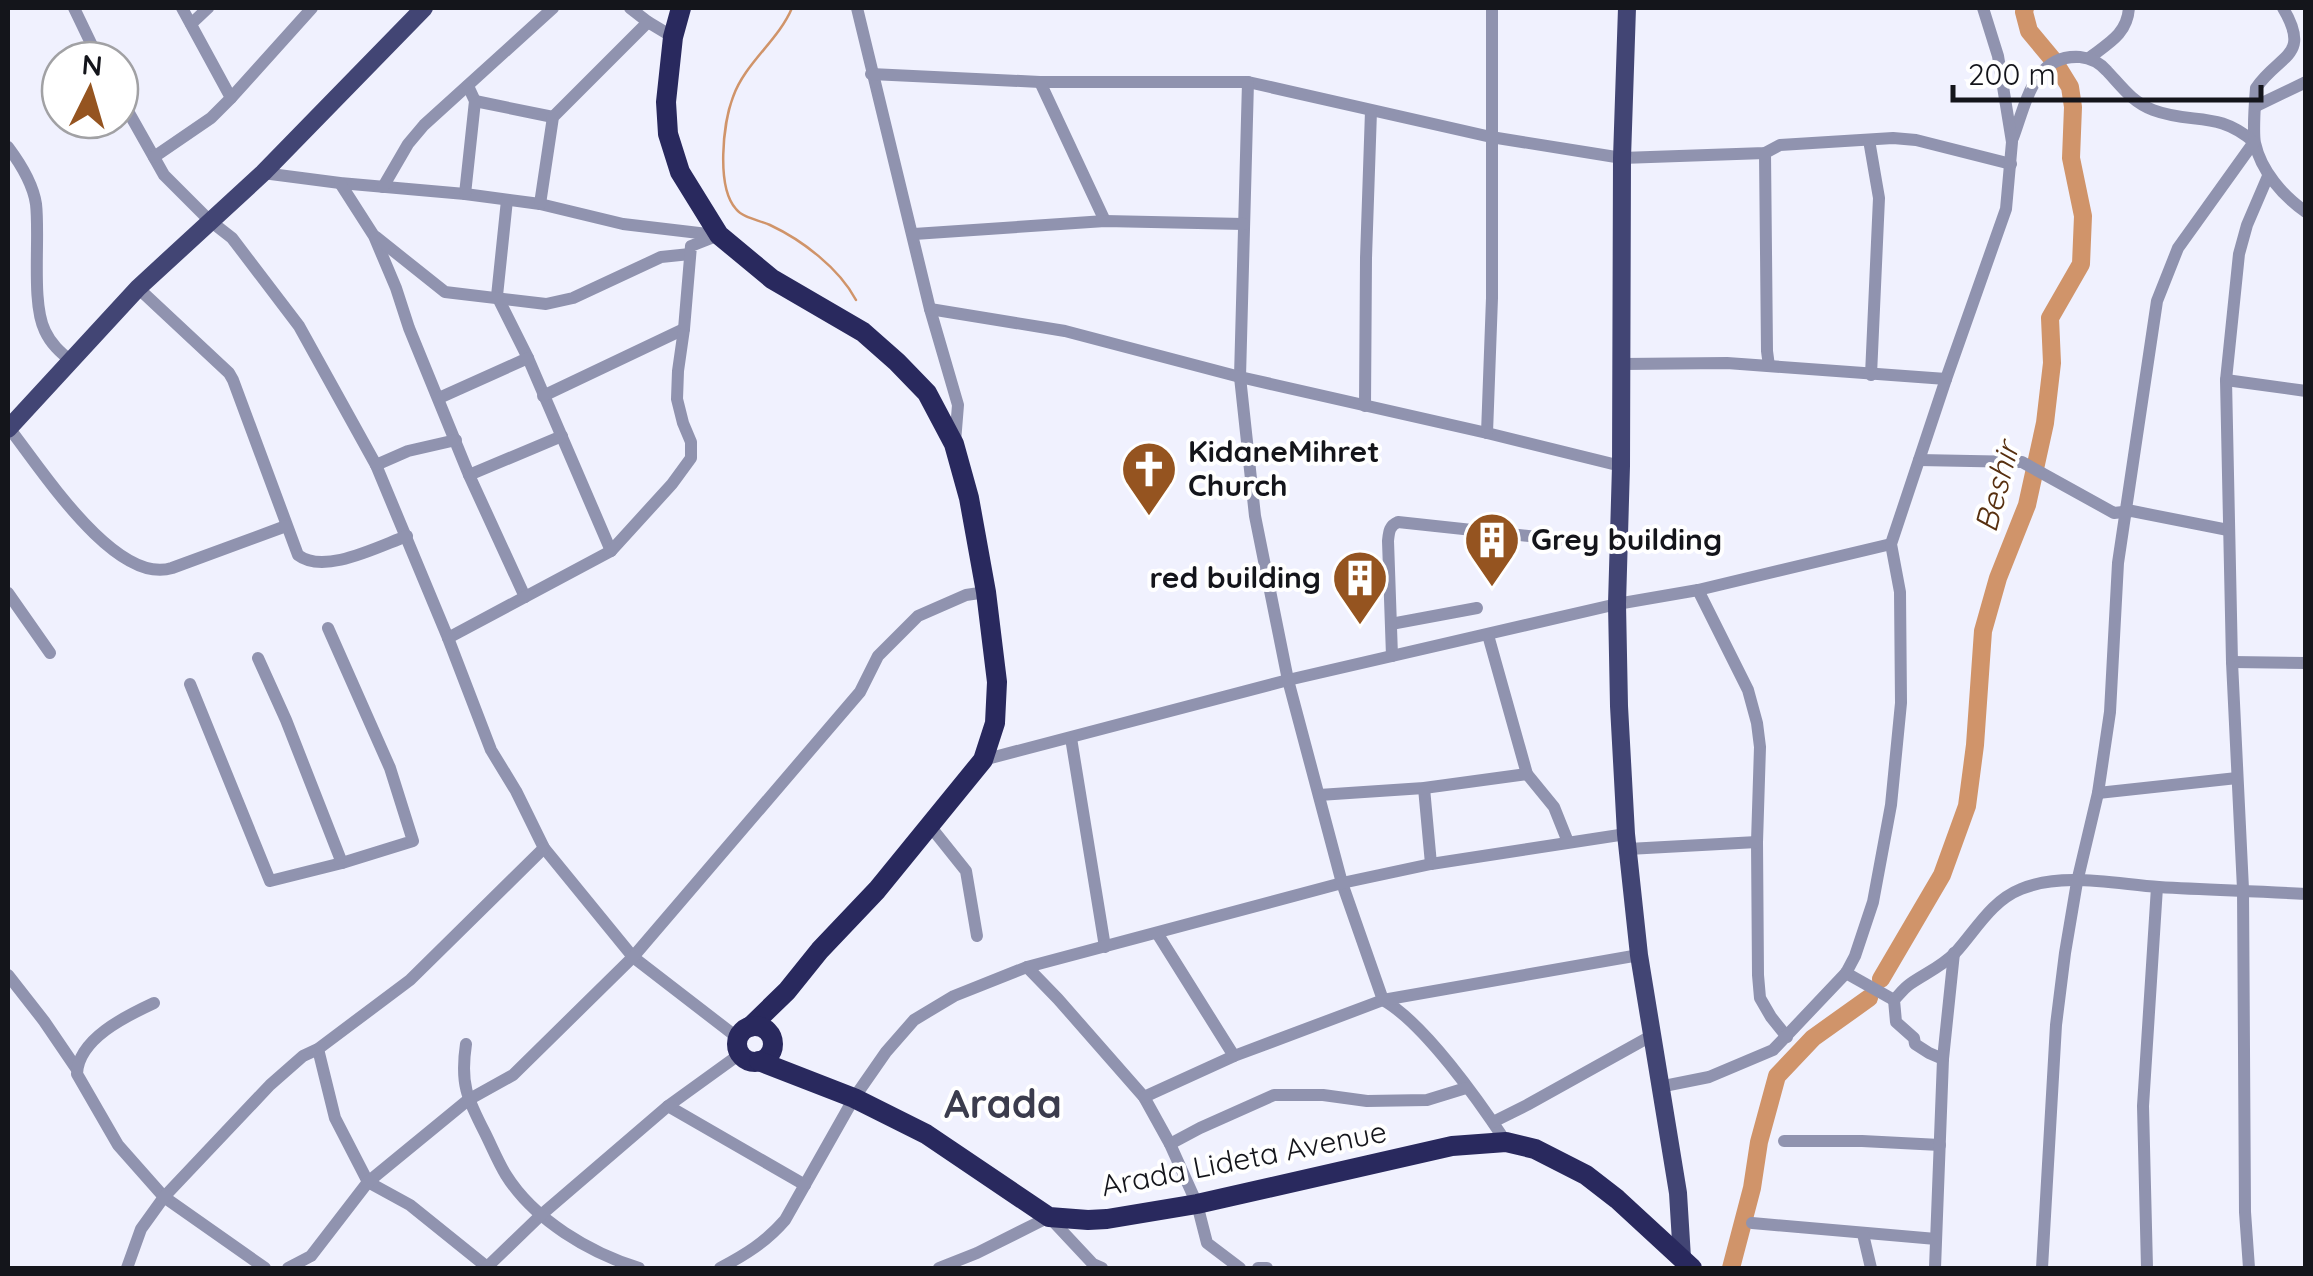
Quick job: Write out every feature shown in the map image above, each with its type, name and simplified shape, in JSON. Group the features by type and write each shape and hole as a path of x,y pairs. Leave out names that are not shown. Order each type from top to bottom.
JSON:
{"highway":[{"path":"681,8 673,37 666,102 668,134 680,172 720,235 772,279 862,332 927,393 954,444 969,498 997,682 995,723 983,760 877,890 820,950 747,1045"},
{"path":"747,1045 771,1053 787,991"},
{"path":"747,1045 758,1026 766,1029 801,1077"},
{"path":"747,1045 801,1077 926,1134 1049,1217"},
{"name":"Arada Lideta Avenue","path":"1049,1217 1106,1219 1198,1204 1452,1146 1506,1142 1535,1149 1586,1175 1687,1263"}],"main road":[{"path":"8,429 138,288 263,173 424,8"},
{"path":"1627,8 1622,158 1619,706 1639,955 1687,1263"}],"street":[{"path":"74,8 89,40"},
{"path":"182,8 231,98"},
{"path":"191,24 208,8"},
{"path":"154,157 211,118 312,8"},
{"path":"383,187 424,125 553,8"},
{"path":"630,8 673,37"},
{"path":"856,8 930,309 958,405 954,444"},
{"path":"1487,433 1492,298 1492,8"},
{"path":"1659,1087 1724,1072 1773,1050 1787,1038 1846,973 1873,902 1892,806 1901,703 1900,592 1892,544 2006,209 2012,142 1998,56 1983,8"},
{"path":"2089,58 2120,35 2129,8"},
{"path":"2283,8 2296,39 2288,57 2258,84 2254,142 2268,176 2293,204 2306,212"},
{"path":"540,204 553,117 648,22"},
{"path":"2012,142 2033,84 2042,70 2067,56 2089,58 2105,68 2135,102 2172,115 2203,117 2238,128 2254,142"},
{"path":"871,74 1040,82 1248,82 1492,137 1622,158 1765,153 1780,145 1892,138 1916,140 2011,164"},
{"path":"1040,82 1105,221"},
{"path":"1248,82 1240,377 1255,516 1288,680 1342,883 1382,1000 1401,1010 1506,1142"},
{"path":"2256,106 2306,82"},
{"path":"465,194 476,101 468,86"},
{"path":"476,101 553,117"},
{"path":"1365,406 1371,110"},
{"path":"140,132 164,175 232,238 299,326 376,465 491,750 544,848 633,958 747,1045 668,1106 486,1268 410,1205 368,1182 335,1118 318,1049"},
{"path":"1869,140 1879,198 1870,374"},
{"path":"2042,1268 2056,1025 2110,712 2115,592 2156,301 2178,248 2254,142"},
{"path":"8,148 20,162 36,200 38,303 43,328 56,349 71,361"},
{"path":"1765,153 1769,366"},
{"path":"263,173 540,204 623,224 720,235"},
{"path":"2249,1268 2243,889 2232,662 2226,380 2239,254 2246,226 2268,176"},
{"path":"340,183 374,236 408,328 525,598"},
{"path":"507,200 497,296 611,551"},
{"path":"914,234 1105,221 1244,224"},
{"path":"448,638 611,551 692,458 677,398 691,246 720,235"},
{"path":"374,236 445,292 546,304 558,303 661,257 690,254"},
{"path":"138,288 229,373 298,555 308,563 328,564 406,536"},
{"path":"930,309 1065,331 1240,377 1621,466"},
{"path":"544,396 684,328"},
{"path":"440,398 528,358"},
{"path":"1622,364 1726,364 1946,379"},
{"path":"2226,380 2306,391"},
{"path":"8,429 77,516 109,548 124,560 155,571 286,526"},
{"path":"470,474 562,436"},
{"path":"376,465 456,440"},
{"path":"1919,460 2022,462 2114,512 2228,530"},
{"path":"1392,656 1388,541 1390,528 1398,522 1585,542"},
{"path":"983,760 1288,680 1892,544"},
{"path":"1698,590 1748,690 1757,723 1760,998 1787,1038"},
{"path":"288,1268 311,1256 368,1182 468,1100 513,1075 633,958 860,692 878,656 918,616 966,595 986,592"},
{"path":"8,593 50,653"},
{"path":"1391,624 1478,608"},
{"path":"190,684 270,881 413,841 390,768 328,628"},
{"path":"1488,635 1527,774 1554,808 1568,842"},
{"path":"258,658 342,863"},
{"path":"2232,662 2306,663"},
{"path":"1071,738 1105,948"},
{"path":"1319,796 1424,788 1527,774"},
{"path":"2098,792 2237,778"},
{"path":"1424,788 1431,864"},
{"path":"930,826 966,871 977,936"},
{"path":"720,1268 748,1254 785,1220 854,1098 886,1052 914,1020 954,996 1026,967 1342,883 1431,864 1568,842 1757,842"},
{"path":"127,1268 141,1229 164,1197 270,1085 303,1056 410,980 544,848"},
{"path":"1894,1000 1954,953 1980,920 2007,896 2040,884 2119,882 2306,894"},
{"path":"2147,1268 2143,1106 2157,887"},
{"path":"1157,932 1234,1056"},
{"path":"1934,1268 1943,1058 1954,953"},
{"path":"1144,1098 1234,1056 1382,1000 1639,955"},
{"path":"1026,967 1058,998 1144,1098 1198,1204 1207,1244 1240,1268"},
{"path":"1846,973 1894,1000"},
{"path":"8,976 76,1068 108,1132 164,1197 265,1268"},
{"path":"1894,1000 1896,1022 1914,1038 1915,1044 1943,1058"},
{"path":"76,1068 85,1049 119,1020 154,1003"},
{"path":"1493,1122 1651,1036"},
{"path":"466,1044 462,1070 468,1100 507,1178 541,1216 631,1267"},
{"path":"1170,1144 1274,1096 1427,1100 1466,1088"},
{"path":"668,1106 805,1185"},
{"path":"1784,1141 1940,1145"},
{"path":"939,1268 1049,1217 1093,1264 1102,1268"},
{"path":"1752,1223 1936,1238"},
{"path":"1863,1234 1872,1268"},
{"path":"977,1253 982,1268"},
{"path":"1258,1268 1267,1268"}],"waterway":[{"path":"792,8 745,73 733,97 724,138 726,186 739,212 807,247 830,266 856,300"},
{"name":"Beshir","path":"1881,979 1942,875 1967,806 1983,631 1998,578 2027,505 2045,423 2052,363 2050,318 2081,264 2083,216 2071,158 2070,87 2029,31 2025,8"},
{"name":"Beshir","path":"1731,1268 1777,1076 1813,1038 1869,998"}],"place":[{"name":"KidaneMihret Church","path":"1149,518"},
{"name":"Grey building","path":"1492,589"},
{"name":"red building","path":"1360,627"}],"district":[{"name":"Arada","path":"1003,1104"}]}
